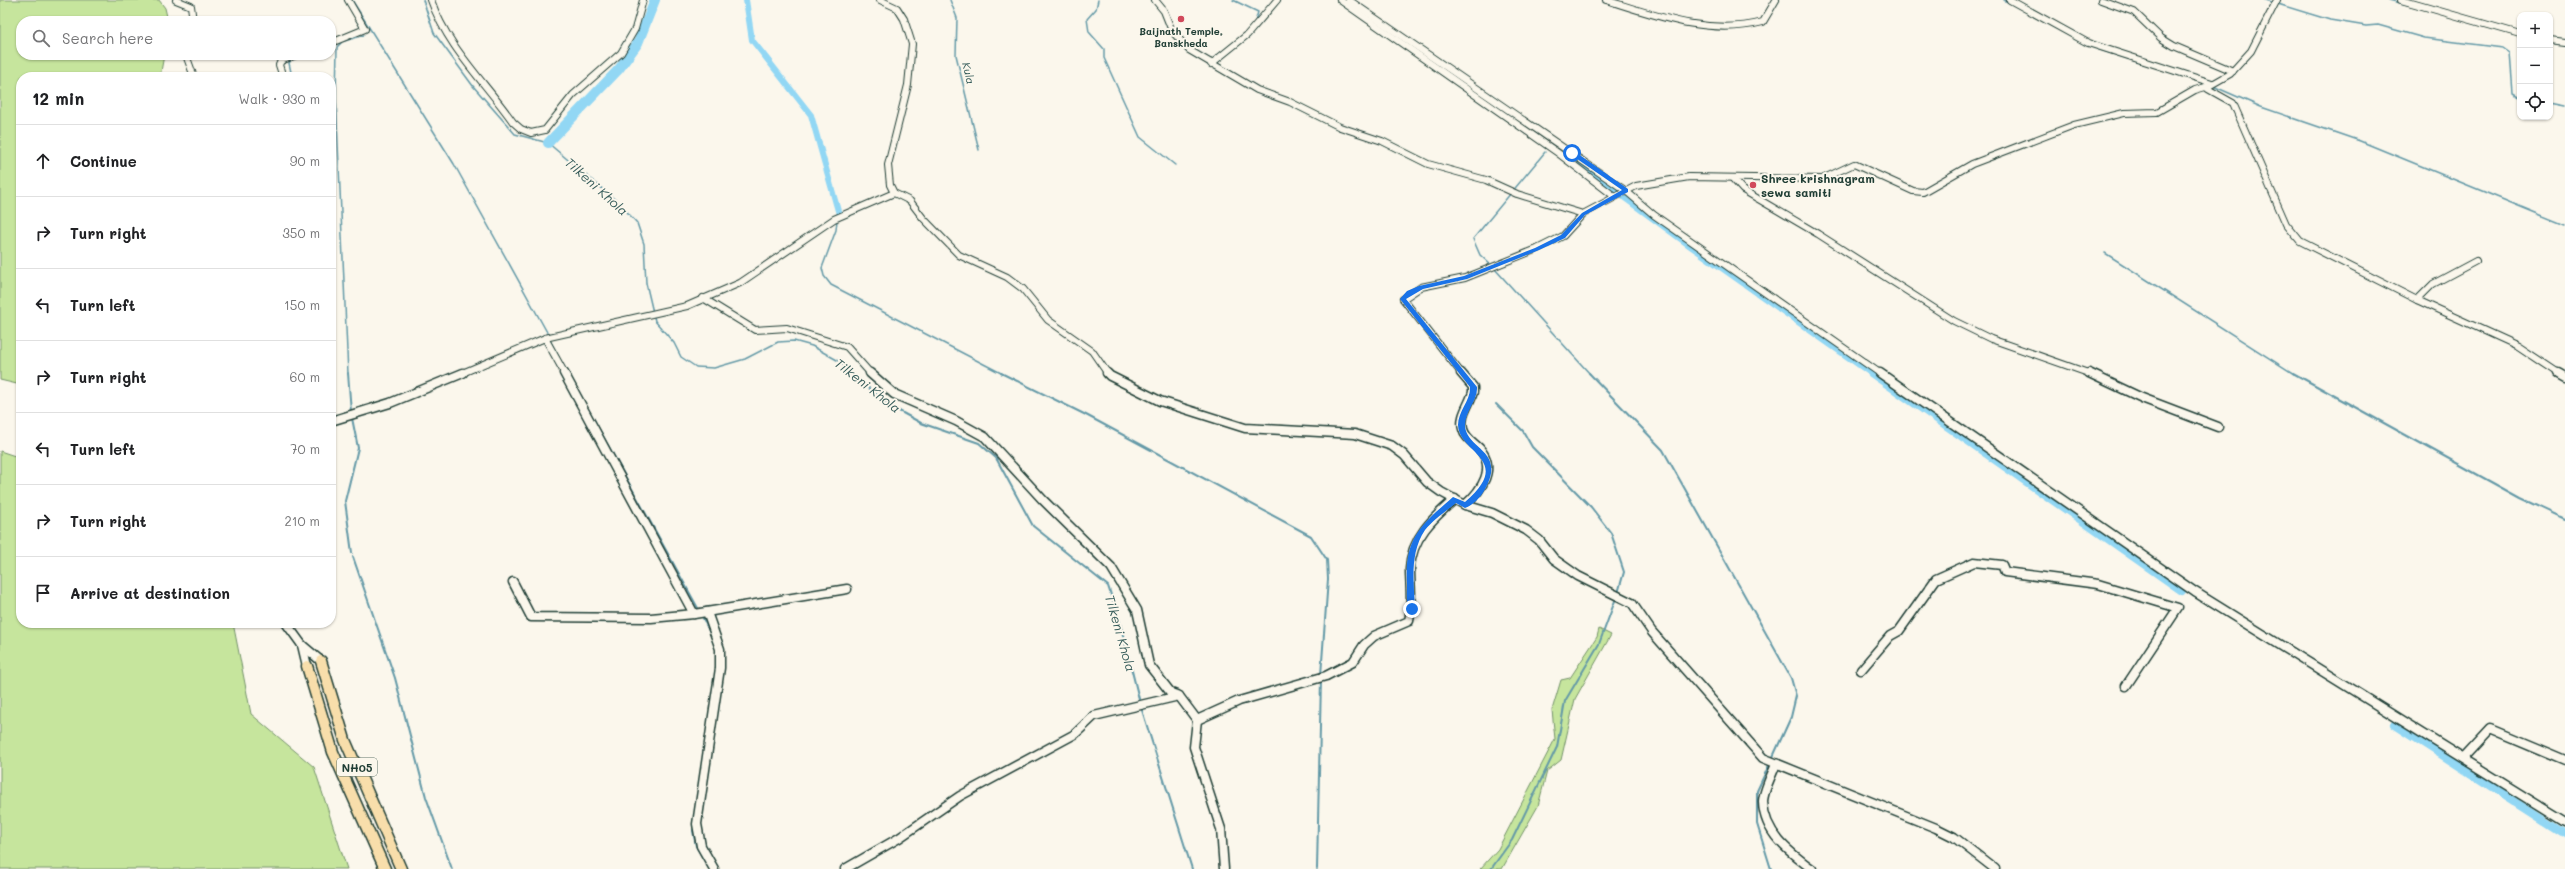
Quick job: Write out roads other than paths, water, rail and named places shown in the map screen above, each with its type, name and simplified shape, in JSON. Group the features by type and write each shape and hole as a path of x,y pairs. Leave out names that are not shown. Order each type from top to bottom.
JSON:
{"main road":[{"name":"NH05","path":"321,661 345,740 401,869"},
{"name":"NH05","path":"307,666 333,752 385,869"}],"street":[{"path":"176,0 191,6 192,16"},
{"path":"336,41 362,32 365,29 348,0"},
{"path":"431,0 434,13 443,30 508,113 510,120 520,129 535,133 544,131 574,95 604,70 626,46 640,17 644,0"},
{"path":"880,0 897,8 904,19 912,44 908,84 888,165 890,184 894,193 910,201 922,218 959,255 970,262 1008,277 1023,289 1048,320 1083,342 1110,376 1160,401 1245,428 1370,437 1404,455 1427,482 1465,506 1492,513 1526,530 1539,540 1554,559 1578,576 1624,597 1632,603 1652,632 1763,758 1936,828 1954,838 1994,869"},
{"path":"1155,0 1164,11 1172,31 1180,41 1201,59 1257,90 1290,102 1340,127 1382,141 1428,164 1486,180 1517,194 1584,214"},
{"path":"1211,64 1247,35 1277,0"},
{"path":"1340,0 1558,153 1614,196"},
{"path":"1348,0 1625,191 1654,215 1695,244 2195,592 2565,822"},
{"path":"1606,0 1668,20 1698,26 1755,24 1763,22 1776,0"},
{"path":"2010,0 2088,43 2210,84"},
{"path":"2101,0 2134,12 2161,38 2174,46 2233,71"},
{"path":"2401,0 2517,33"},
{"path":"1465,506 1479,494 1486,482 1488,470 1486,458 1464,435 1461,425 1464,414 1474,392 1473,387 1402,299 1409,293 1421,287 1465,278 1537,249 1563,236 1584,214 1614,196 1636,186 1673,179 1822,179 1854,164 1913,191 1923,192 1972,164 2000,152 2093,119 2124,113 2157,112 2195,90 2210,84 2233,71 2251,51 2276,2"},
{"path":"2553,40 2565,42"},
{"path":"188,60 192,72"},
{"path":"281,72 279,65 284,60"},
{"path":"2210,84 2208,89 2233,103 2275,200 2292,234 2310,247 2417,300 2518,346 2565,377"},
{"path":"1733,179 1744,190 1818,234 1918,300 1954,321 1992,339 2090,373 2142,398 2218,428"},
{"path":"336,419 390,403 545,338 673,310 740,283 837,218 894,193"},
{"path":"2417,300 2433,284 2476,261"},
{"path":"703,298 755,330 787,328 847,347 870,373 894,394 956,421 985,437 1043,500 1111,567 1136,610 1149,665 1171,692 1179,696 1197,720 1194,747 1200,770 1221,829 1224,869"},
{"path":"545,338 586,417 615,464 631,498 720,649 720,668 697,824 701,846 714,869"},
{"path":"1197,720 1239,701 1326,676 1353,662 1364,645 1374,636 1409,621 1413,604 1409,568 1413,547 1423,528 1455,499"},
{"path":"1861,670 1890,636 1899,631 1936,579 1974,562 2002,565 2005,572 2098,584 2178,608 2126,686"},
{"path":"514,582 531,617 548,619 592,616 625,619 700,613 847,589"},
{"path":"290,628 302,645 321,661"},
{"path":"302,645 307,666"},
{"path":"845,869 899,838 960,796 1075,734 1094,716 1117,709 1179,696"},
{"path":"2464,758 2491,729 2565,760"},
{"path":"1776,764 1763,801 1769,828 1787,850 1812,869"}],"waterway":[{"path":"352,0 454,164 548,334"},
{"name":"Tilkeni Khola","path":"423,0 434,33 473,86 515,134 548,143 619,203 637,223 644,244 646,283 655,321 674,343 681,357 696,367 714,368 745,359 778,342 794,341 812,346 837,360 853,374"},
{"name":"Tilkeni Khola","path":"548,143 619,69 638,43 655,0"},
{"path":"746,0 752,40 811,115 838,211"},
{"name":"Kula","path":"950,0 957,18 956,55 979,150"},
{"path":"1098,0 1096,9 1087,19 1089,32 1104,49 1104,58 1140,137 1175,165"},
{"path":"1233,0 1258,12 1255,22"},
{"path":"2004,0 2010,3"},
{"path":"2265,0 2330,20 2366,26 2378,25 2424,38 2503,48 2510,53 2513,93 2517,95"},
{"path":"2389,0 2416,7"},
{"path":"336,44 364,35"},
{"path":"341,43 337,47 336,97 348,374"},
{"path":"2097,49 2144,64"},
{"path":"291,60 289,63 291,72"},
{"path":"2213,86 2261,107 2360,141 2565,225"},
{"path":"2553,105 2565,107"},
{"path":"1558,149 1689,245 1872,374"},
{"path":"1491,265 1480,255 1473,239 1545,152"},
{"path":"838,211 836,230 822,268 824,276 831,285 1002,374"},
{"path":"2105,253 2294,374"},
{"path":"1494,268 1590,374"},
{"path":"550,340 562,363"},
{"path":"348,373 351,412"},
{"name":"Tilkeni Khola","path":"851,373 890,406 921,423 979,443 996,458 1033,526 1108,586 1119,619 1140,703"},
{"path":"1589,373 1663,450 1791,678 1796,696 1791,717 1772,759"},
{"path":"1871,373 2182,591"},
{"path":"2293,373 2520,498 2565,519"},
{"path":"1002,374 1086,415 1311,536 1327,560 1328,579 1321,675"},
{"path":"1496,404 1523,431 1532,447 1591,507 1611,533 1624,572 1618,593"},
{"path":"588,409 699,610"},
{"path":"352,418 358,448 345,501 352,553"},
{"path":"353,557 395,678 426,797 452,869"},
{"path":"1491,869 1512,840 1557,747 1565,701 1599,644 1616,598"},
{"path":"702,616 711,635"},
{"path":"1317,869 1321,679"},
{"path":"709,868 696,846 693,831 712,698"},
{"name":"Tilkeni Khola","path":"1141,707 1192,869"},
{"path":"2395,725 2565,834"},
{"path":"1770,763 1757,791 1757,824 1771,869"}],"place":[{"name":"Baijnath Temple, Banskheda","path":"1181,19"},
{"name":"Shree krishnagram sewa samiti","path":"1753,185"}]}
